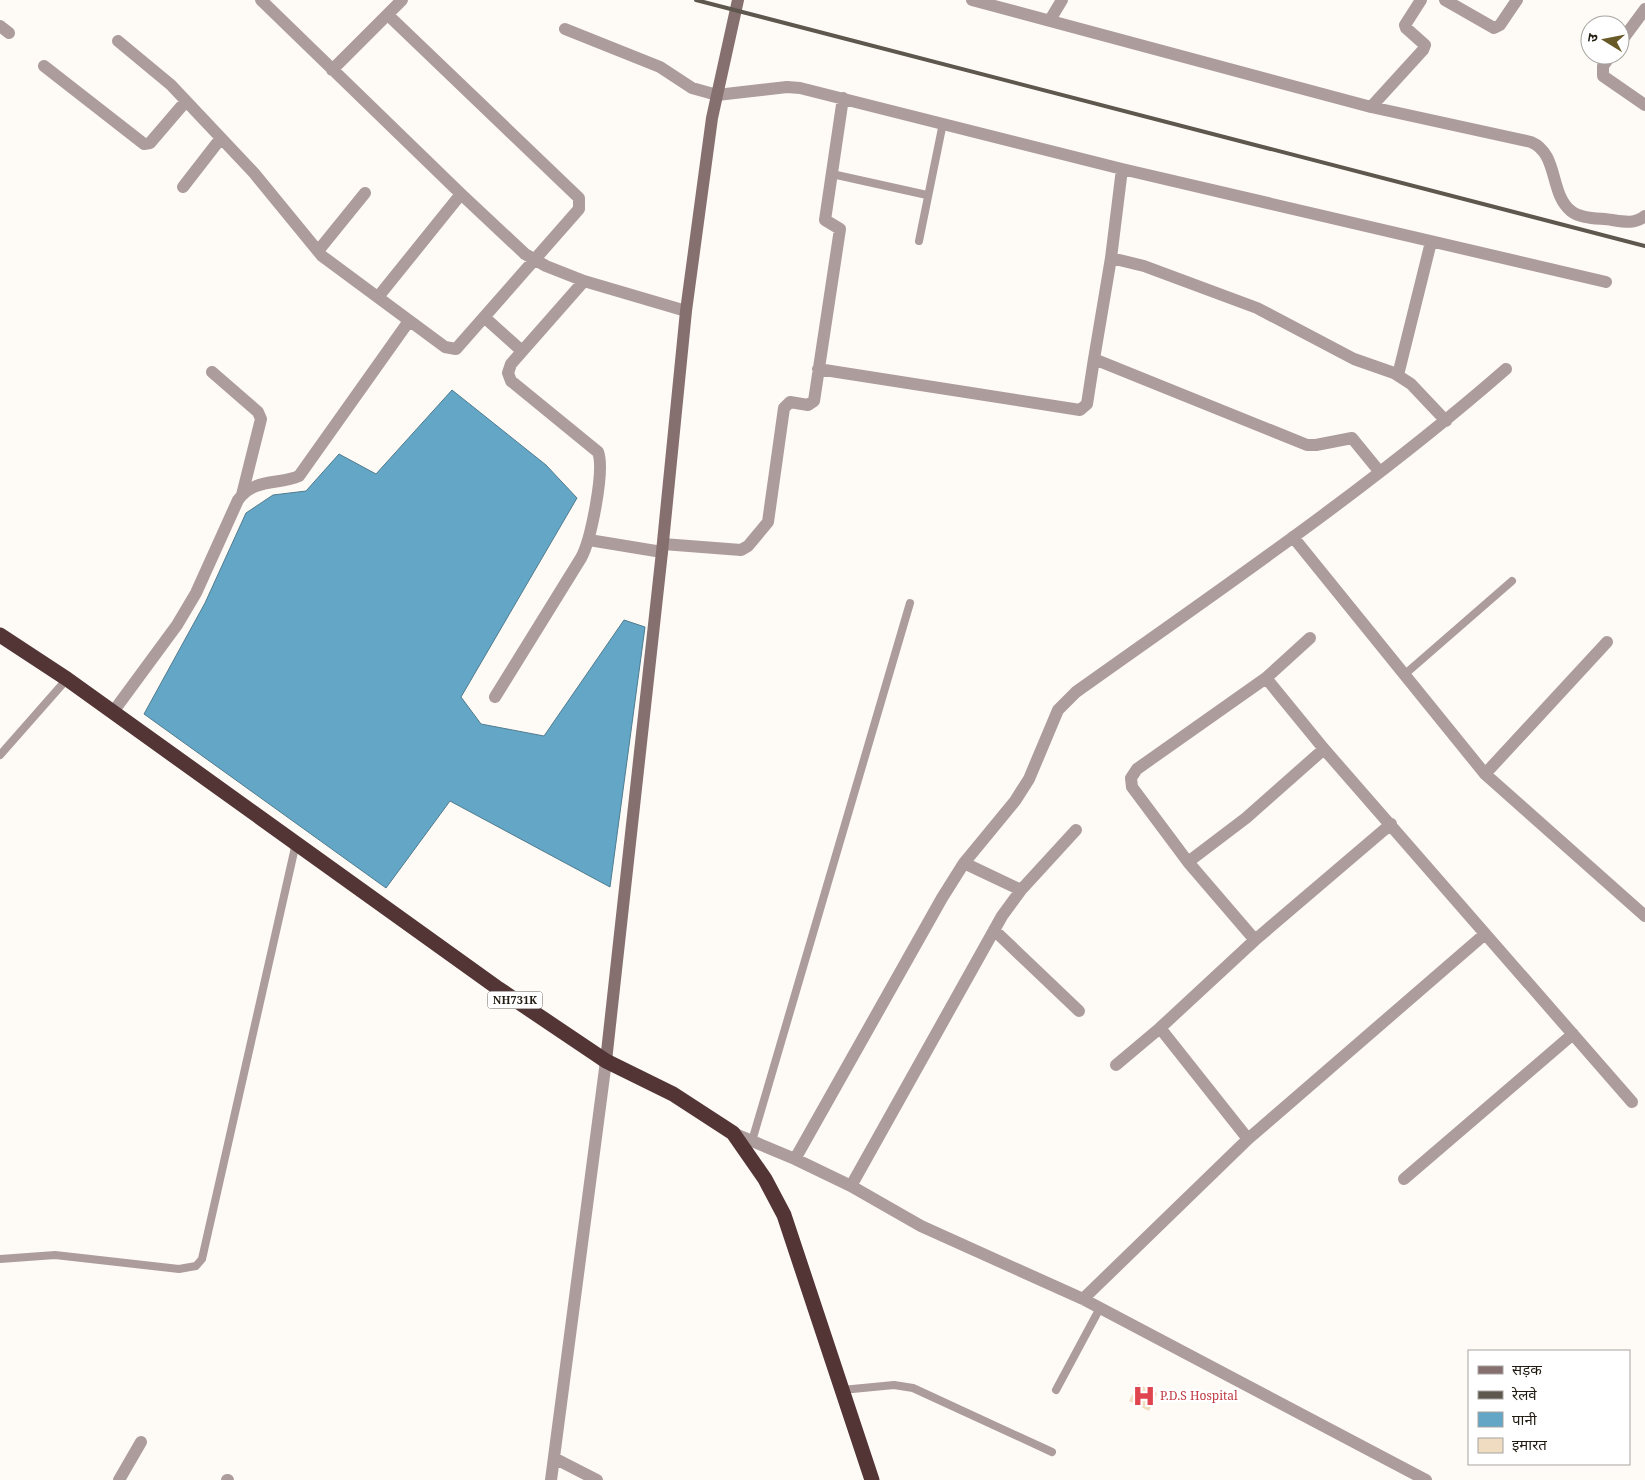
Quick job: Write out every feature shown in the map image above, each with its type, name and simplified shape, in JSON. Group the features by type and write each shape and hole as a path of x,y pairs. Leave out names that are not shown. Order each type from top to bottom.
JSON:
{"highway":[{"name":"NH731K","path":"0,635 68,679 499,989 606,1061 673,1094 733,1133 765,1179 784,1215 872,1480"}],"street":[{"path":"261,0 461,194 534,260 584,281 686,311"},
{"path":"332,70 402,0"},
{"path":"551,1480 606,1061 663,548 686,311 717,95 738,0"},
{"path":"972,0 1371,107 1531,142 1545,152 1562,201 1570,210 1578,215 1630,222 1638,221 1645,216"},
{"path":"1050,20 1062,0"},
{"path":"1371,107 1423,50 1425,45 1423,42 1405,25 1421,0"},
{"path":"1445,0 1494,28 1500,25 1517,0"},
{"path":"1630,29 1645,9"},
{"path":"118,41 164,78 186,101 262,183 318,251 409,321 450,350 456,349 579,209 579,198 388,15"},
{"path":"565,29 660,67 692,88 717,95 786,87 842,98 1122,169 1606,282"},
{"path":"1604,65 1603,76 1645,105"},
{"path":"44,66 144,144 150,143 186,101"},
{"path":"589,540 663,548 741,550 748,546 768,522 784,408 790,402 811,405 818,369 840,229 825,220 842,98"},
{"path":"183,187 221,138"},
{"path":"818,369 1080,410 1087,404 1111,258 1122,169"},
{"path":"318,251 365,193"},
{"path":"378,297 461,194"},
{"path":"1398,375 1431,242"},
{"path":"1111,258 1144,266 1257,308 1354,359 1398,375 1411,384 1446,422"},
{"path":"495,697 581,558 589,540 600,457 598,452 511,381 508,373 511,364 584,281"},
{"path":"484,317 522,351"},
{"path":"242,494 272,480 299,476 409,321"},
{"path":"1094,359 1307,445 1316,446 1352,438 1379,471"},
{"path":"795,1159 942,898 964,863 1015,801 1029,780 1058,710 1076,692 1293,537 1446,422 1506,369"},
{"path":"113,712 188,607 242,494 261,419 258,412 212,372"},
{"path":"1293,537 1485,774 1645,916"},
{"path":"1255,940 1188,862 1132,787 1132,778 1136,769 1266,678 1310,638"},
{"path":"1485,774 1607,642"},
{"path":"1266,678 1324,749 1632,1102"},
{"path":"1188,862 1246,818 1324,749"},
{"path":"1116,1065 1160,1028 1255,940 1391,824"},
{"path":"851,1186 994,930 1022,890 1076,830"},
{"path":"964,863 1022,890"},
{"path":"994,930 1079,1011"},
{"path":"1083,1299 1248,1139 1485,934"},
{"path":"1160,1028 1248,1139"},
{"path":"1404,1179 1573,1034"},
{"path":"733,1133 795,1159 851,1186 921,1226 1083,1299 1426,1480"},
{"path":"119,1480 141,1442"},
{"path":"554,1458 597,1480"}],"lane":[{"path":"919,241 927,194 943,124"},
{"path":"832,174 927,194"},
{"path":"1404,675 1512,581"},
{"path":"752,1141 910,603"},
{"path":"0,755 68,679"},
{"path":"0,1259 55,1255 179,1269 196,1266 202,1259 296,843"},
{"path":"1056,1390 1100,1308"},
{"path":"842,1390 894,1385 913,1388 1052,1452"}],"water":[{"path":"452,390 546,465 577,498 461,697 481,724 544,736 624,620 645,627 610,887 450,801 386,888 144,714 205,603 246,513 273,495 306,491 339,454 376,474"}],"building":[{"path":"1138,1384 1157,1393 1149,1411 1129,1401"}],"railway":[{"path":"696,0 1645,246"}],"place":[{"name":"P.D.S Hospital","path":"1144,1396"}]}
